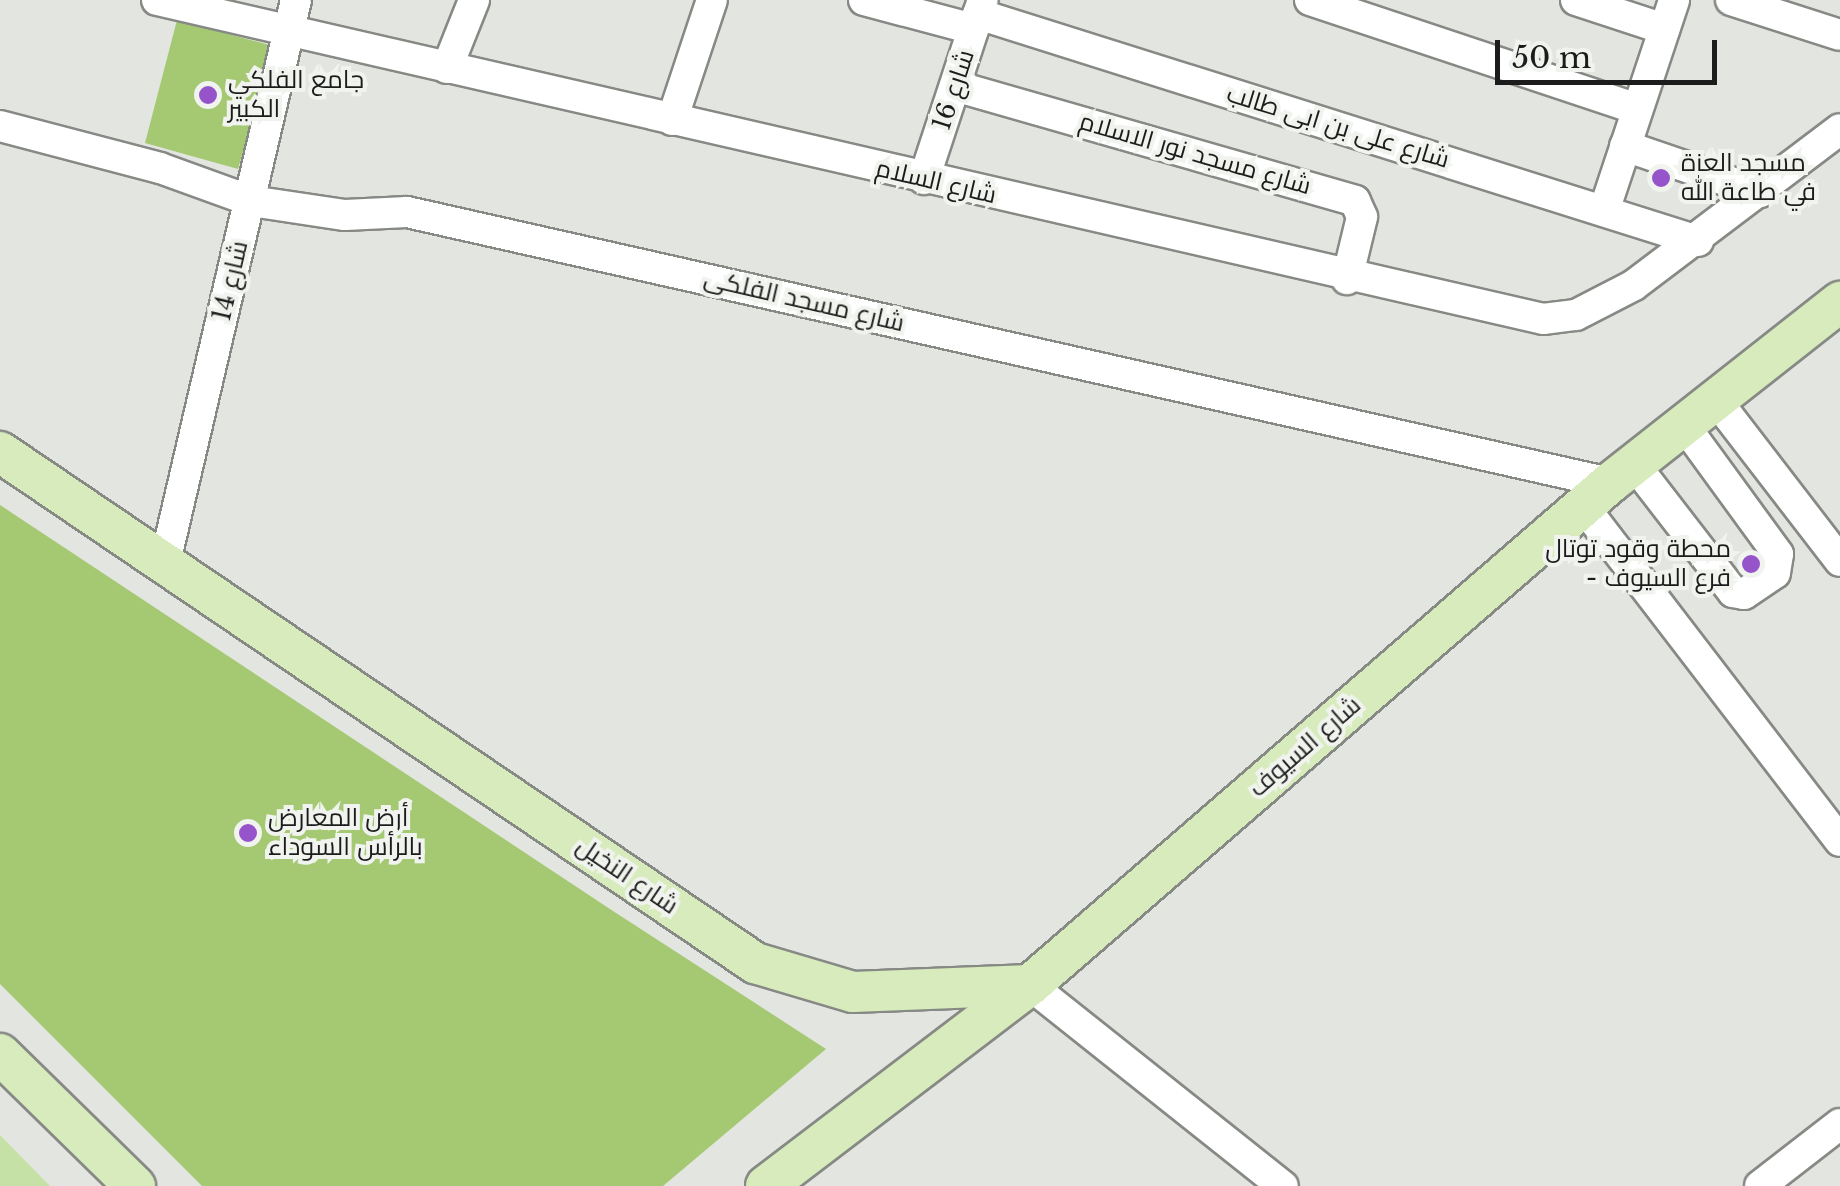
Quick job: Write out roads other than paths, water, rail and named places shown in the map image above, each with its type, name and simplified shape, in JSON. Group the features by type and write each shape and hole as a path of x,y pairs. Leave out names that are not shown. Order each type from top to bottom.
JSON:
{"main road":[{"name":"شارع السيوف","path":"766,1186 1030,985 1609,484 1840,302"},
{"name":"شارع النخيل","path":"0,452 755,963 853,992 1030,985"},
{"path":"0,1054 134,1186"}],"street":[{"name":"شارع السلام","path":"157,0 1347,279 1543,320 1605,302 1698,241 1840,129"},
{"name":"شارع 14","path":"164,562 296,0"},
{"path":"447,68 474,0"},
{"path":"672,120 712,0"},
{"name":"شارع على بن ابى طالب","path":"864,0 978,14 1698,241"},
{"path":"1310,0 1637,109"},
{"path":"1576,0 1669,14 1604,211"},
{"path":"1731,0 1840,35"},
{"name":"شارع 16","path":"924,179 978,14"},
{"name":"شارع مسجد نور الاسلام","path":"955,86 1355,201 1362,217 1347,279"},
{"name":"شارع مسجد الفلكى","path":"0,126 251,200 327,214 407,212 1609,484"},
{"path":"1625,146 1760,192"},
{"path":"1716,400 1840,561"},
{"path":"1609,484 1733,592 1744,594 1775,573 1778,554 1684,424"},
{"path":"1609,484 1840,841"},
{"path":"1030,985 1283,1186"},
{"path":"1760,1186 1840,1124"}],"place":[{"name":"جامع الفلكي الكبير","path":"208,95"},
{"name":"مسجد العزة في طاعة الله","path":"1661,178"},
{"name":"محطة وقود توتال - فرع السيوف","path":"1751,564"},
{"name":"أرض المعارض بالرأس السوداء","path":"248,833"}]}
